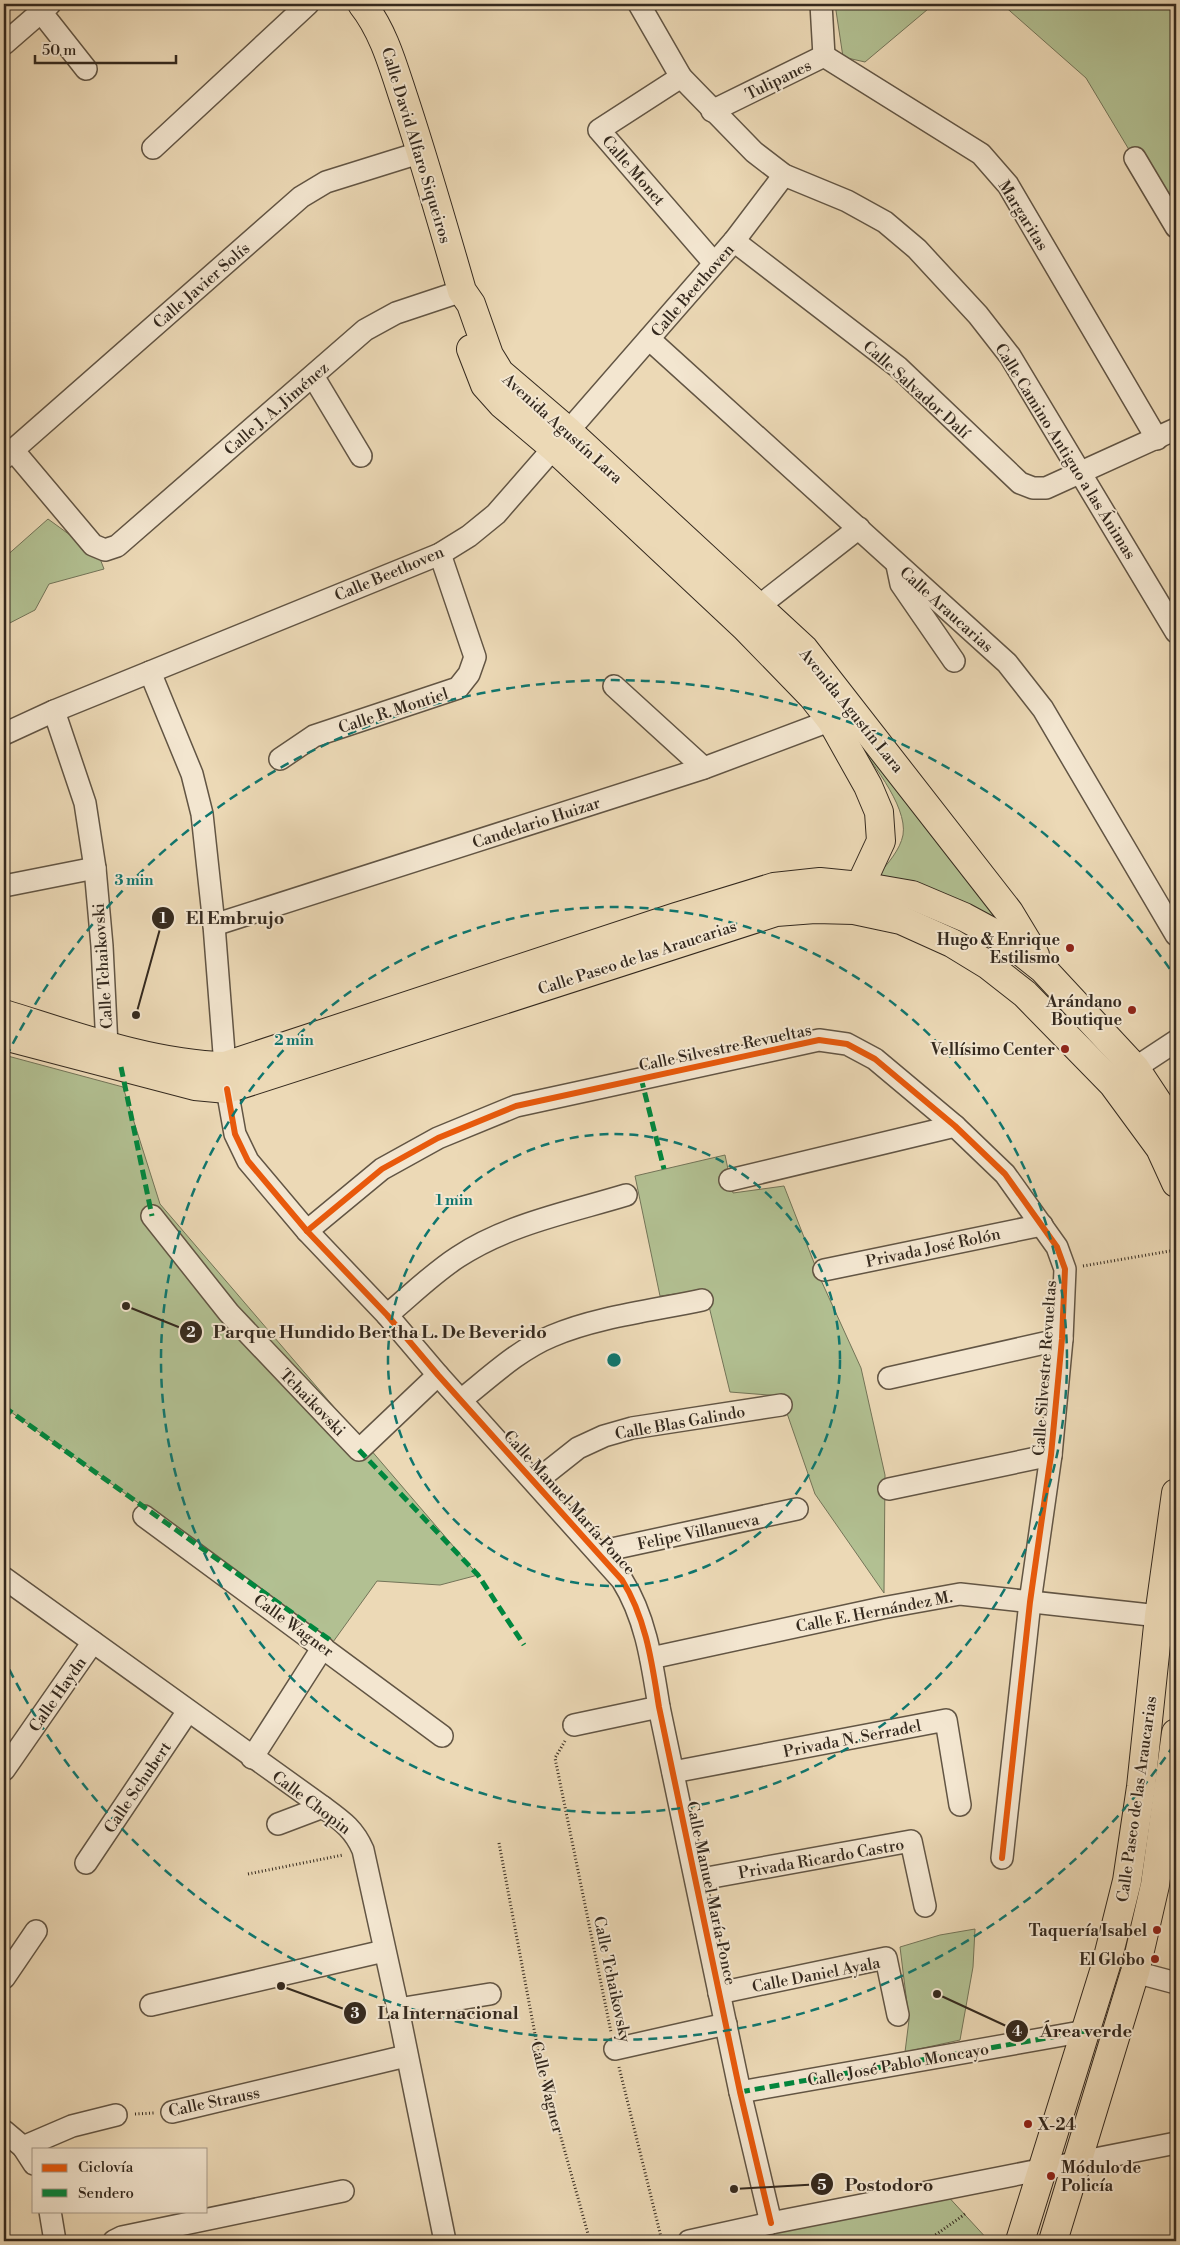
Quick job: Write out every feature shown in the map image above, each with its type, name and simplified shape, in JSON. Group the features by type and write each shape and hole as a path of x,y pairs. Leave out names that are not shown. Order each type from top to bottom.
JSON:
{"main road":[{"name":"Calle David Alfaro Siqueiros","path":"362,4 372,16 386,44 422,152 462,291"},
{"name":"Avenida Agustín Lara","path":"462,291 471,304 490,355 500,372 561,440 813,697 843,716 879,812 881,841 860,886"},
{"name":"Avenida Agustín Lara","path":"561,440 759,606 804,649 843,716 1009,912 1043,969"},
{"name":"Calle Paseo de las Araucarias","path":"4,1036 195,1086 680,930 774,888 820,882 860,886 912,896 964,917 1005,939 1043,969 1135,1068 1176,1130"},
{"name":"Calle Paseo de las Araucarias","path":"680,930 776,912 815,909 854,910 901,920 952,943 988,965 1025,994 1112,1084 1160,1148 1176,1183"},
{"name":"Calle Paseo de las Araucarias","path":"4,1014 107,1046 200,1065 226,1077"},
{"name":"Calle Paseo de las Araucarias","path":"1020,2241 1106,1965 1127,1881 1141,1787 1159,1616 1176,1494"},
{"name":"Calle Paseo de las Araucarias","path":"1053,2241 1135,1972 1155,1885 1176,1733"},
{"path":"1141,1787 1167,1791"}],"street":[{"path":"153,148 308,4"},
{"name":"Calle Camino Antiguo a las Ánimas","path":"640,4 681,77 712,111 754,152 784,175 847,201 885,222 917,249 978,315 1010,356 1080,472 1169,602 1176,632"},
{"name":"Tulipanes","path":"712,111 824,56 821,4"},
{"path":"4,44 46,8 86,69"},
{"name":"Margaritas","path":"824,56 981,154 1008,185 1157,440"},
{"name":"Calle Monet","path":"681,77 598,130 714,263"},
{"name":"Calle Javier Solís","path":"9,454 301,196 326,182 422,152"},
{"path":"1135,158 1176,227"},
{"name":"Calle Beethoven","path":"4,734 54,711 440,554 469,536 496,514 561,440 734,241 784,175"},
{"name":"Calle Salvador Dalí","path":"734,241 898,367 1020,483 1033,488 1046,488 1157,440 1176,429"},
{"name":"Calle J. A. Jiménez","path":"9,454 93,545 105,550 117,546 365,330 396,313 462,291"},
{"name":"Calle Araucarias","path":"649,339 1007,663 1043,709 1176,936"},
{"path":"313,376 361,456"},
{"path":"759,606 859,528"},
{"name":"Calle R. Montiel","path":"280,759 314,736 458,688 469,674 475,657 440,554"},
{"path":"896,562 901,584 954,661"},
{"name":"Calle Manuel María Ponce","path":"150,672 192,774 202,814 214,925 226,1077 235,1134 248,1162 307,1231 387,1314 438,1375 598,1552 633,1596 641,1617 651,1658 659,1707 740,2092 771,2223"},
{"path":"614,686 704,768"},
{"name":"Calle Tchaikovski","path":"54,711 85,803 95,868 102,946 107,1046"},
{"name":"Candelario Huizar","path":"214,925 704,768 843,716"},
{"path":"4,886 95,868"},
{"name":"Calle Silvestre Revueltas","path":"307,1231 382,1169 438,1138 516,1106 819,1040 847,1044 875,1059 956,1126 1005,1174 1057,1247 1065,1269 1062,1339 1052,1455 1030,1602 1002,1858"},
{"path":"1135,1068 1176,1041"},
{"path":"730,1180 956,1126"},
{"path":"387,1314 457,1257 487,1241 520,1227 626,1195"},
{"name":"Tchaikovski","path":"152,1216 229,1314 359,1450 438,1375"},
{"name":"Privada José Rolón","path":"824,1270 1042,1225"},
{"path":"461,1400 520,1354 552,1336 583,1325 702,1300"},
{"path":"889,1378 1062,1339"},
{"name":"Calle Blas Galindo","path":"535,1482 578,1448 604,1436 632,1428 781,1405"},
{"path":"889,1489 1052,1455"},
{"name":"Felipe Villanueva","path":"598,1552 797,1509"},
{"name":"Calle Wagner","path":"144,1516 442,1736"},
{"name":"Calle Chopin","path":"4,1578 252,1758 344,1822 356,1835 363,1850 398,2009 445,2241"},
{"name":"Calle E. Hernández M.","path":"651,1658 882,1608 960,1594 1159,1616"},
{"name":"Calle Haydn","path":"4,1770 93,1642"},
{"path":"252,1758 323,1647"},
{"path":"574,1725 659,1707"},
{"name":"Calle Schubert","path":"86,1863 188,1711"},
{"name":"Privada N. Serradel","path":"673,1772 946,1720 960,1805"},
{"path":"278,1824 323,1807"},
{"name":"Privada Ricardo Castro","path":"696,1880 911,1840 925,1906"},
{"path":"4,1978 36,1931"},
{"path":"151,2005 384,1951"},
{"name":"Calle Daniel Ayala","path":"719,1993 886,1958 898,2015"},
{"path":"1135,1972 1176,1983"},
{"path":"398,2009 490,1994"},
{"path":"615,2049 726,2024"},
{"name":"Calle José Pablo Moncayo","path":"740,2092 1086,2032"},
{"name":"Calle Strauss","path":"172,2112 406,2056"},
{"path":"40,2148 72,2126 116,2115"},
{"path":"4,2131 29,2156"},
{"path":"690,2241 771,2223 1176,2143"},
{"path":"114,2241 122,2237 343,2190"},
{"path":"50,2212 55,2241"}],"path":[{"path":"1065,1269 1176,1250"},
{"path":"248,1874 363,1850"},
{"path":"927,2241 965,2214"}],"green space":[{"path":"835,4 934,4 865,62 843,57"},
{"path":"1002,4 1176,4 1176,228 1086,78"},
{"path":"48,519 99,556 104,569 49,584 35,610 4,626 4,558"},
{"path":"860,728 1013,933 879,874 899,846 903,835 903,823 893,796 885,782 851,734"},
{"path":"4,1055 123,1087 160,1204 478,1575 440,1585 377,1581 333,1642 4,1407"},
{"path":"725,1155 733,1193 784,1186 820,1278 861,1368 885,1475 884,1593 815,1494 781,1396 730,1392 705,1290 660,1296 635,1176"},
{"path":"975,1929 973,1967 960,2040 905,2052 909,2020 900,1947 940,1935"},
{"path":"944,2192 989,2241 716,2241"}],"marked path":[{"path":"121,1067 152,1216"},
{"path":"641,1078 664,1169"},
{"path":"4,1407 333,1642"},
{"path":"359,1450 478,1575 524,1645"},
{"path":"740,2092 1086,2031"}],"cycle path":[{"path":"307,1231 382,1169 438,1138 516,1106 819,1040 847,1044 875,1059 955,1126 1005,1174 1057,1247 1065,1269 1062,1339 1051,1455 1030,1602 1002,1858"},
{"path":"227,1089 235,1134 248,1161 307,1231 387,1315 438,1375 622,1580 630,1595 637,1610 651,1658 659,1707 740,2092 771,2223"}],"place":[{"name":"Hugo & Enrique Estilismo","path":"1070,948"},
{"name":"Arándano Boutique","path":"1132,1010"},
{"name":"El Embrujo","path":"136,1015"},
{"name":"Vellísimo Center","path":"1065,1049"},
{"name":"Parque Hundido Bertha L. De Beverido","path":"126,1306"},
{"name":"Taquería Isabel","path":"1157,1930"},
{"name":"El Globo","path":"1155,1959"},
{"name":"La Internacional","path":"281,1986"},
{"name":"Área verde","path":"937,1994"},
{"name":"X-24","path":"1028,2124"},
{"name":"Módulo de Policía","path":"1051,2176"},
{"name":"Postodoro","path":"734,2189"}]}
